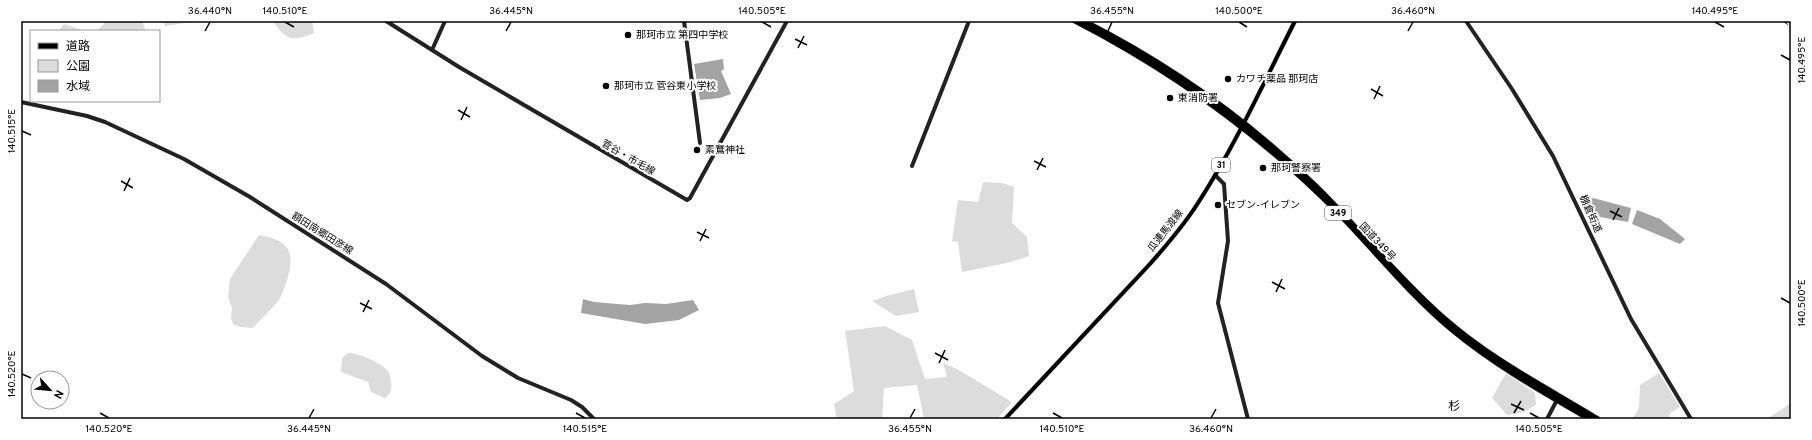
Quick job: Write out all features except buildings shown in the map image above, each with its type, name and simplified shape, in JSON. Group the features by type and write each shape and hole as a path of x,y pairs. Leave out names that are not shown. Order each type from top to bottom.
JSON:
{"highway":[{"name":"国道349号","path":"1075,21 1150,63 1242,125"},
{"name":"国道349号","path":"1084,21 1164,67 1242,125 1317,187 1444,318 1476,343 1589,419"},
{"name":"国道349号","path":"1558,398 1598,419"}],"main road":[{"name":"瓜連馬渡線","path":"1005,419 1166,246 1197,205 1242,125 1295,21"}],"street":[{"name":"菅谷・市毛線","path":"386,21 432,50 686,200 690,198 788,21"},
{"path":"432,50 445,21"},
{"path":"684,21 700,143"},
{"path":"912,166 969,21"},
{"name":"棚倉街道","path":"1466,21 1512,89 1553,156 1631,319 1691,419"},
{"name":"額田南郷田彦線","path":"21,102 46,106 99,120 184,159 250,197 386,284 482,356 518,378 570,400 582,407 594,419"},
{"path":"1215,175 1224,184 1228,241 1218,303 1248,419"},
{"path":"1547,419 1558,398"}],"green space":[{"path":"105,21 142,21 146,30 97,30 104,24"},
{"path":"165,21 199,21 164,26"},
{"path":"273,21 312,21 314,33 300,38 290,38 282,32"},
{"path":"64,24 82,30 59,30"},
{"path":"983,182 1002,183 1014,187 1012,223 1027,237 1029,256 1007,263 962,272 958,242 952,241 958,200 978,202"},
{"path":"259,235 277,240 288,248 291,261 290,270 281,297 277,303 253,328 240,327 233,324 231,318 232,308 228,297 230,279"},
{"path":"914,289 919,312 896,316 872,301 886,296"},
{"path":"885,326 912,340 925,379 947,377 943,363 957,369 1012,402 997,419 924,419 917,385 884,388 882,419 837,419 834,404 854,391 845,331"},
{"path":"348,353 369,358 380,364 389,372 391,391 385,398 371,392 368,382 341,372 342,358"},
{"path":"1506,373 1535,393 1536,405 1524,412 1507,415 1492,398"},
{"path":"1659,373 1680,407 1670,413 1669,419 1633,419 1639,407 1640,385"},
{"path":"1791,403 1791,419 1767,419"}],"water":[{"path":"723,59 724,69 721,71 731,94 720,98 700,100 694,64"},
{"path":"1593,198 1631,208 1628,222 1589,215 1584,211 1587,202"},
{"path":"1637,210 1660,219 1685,239 1680,244 1632,224"},
{"path":"583,299 594,302 630,305 645,303 666,304 693,300 699,310 679,320 645,324 581,313"}],"railway":[{"path":"1783,21 1791,27"}],"place":[{"name":"那珂市立 第四中学校","path":"628,35"},
{"name":"カワチ薬品 那珂店","path":"1228,79"},
{"name":"那珂市立 菅谷東小学校","path":"606,86"},
{"name":"東消防署","path":"1170,98"},
{"name":"素鵞神社","path":"697,150"},
{"name":"那珂警察署","path":"1263,168"},
{"name":"セブン-イレブン","path":"1218,205"}],"district":[{"name":"杉","path":"1454,407"}]}
